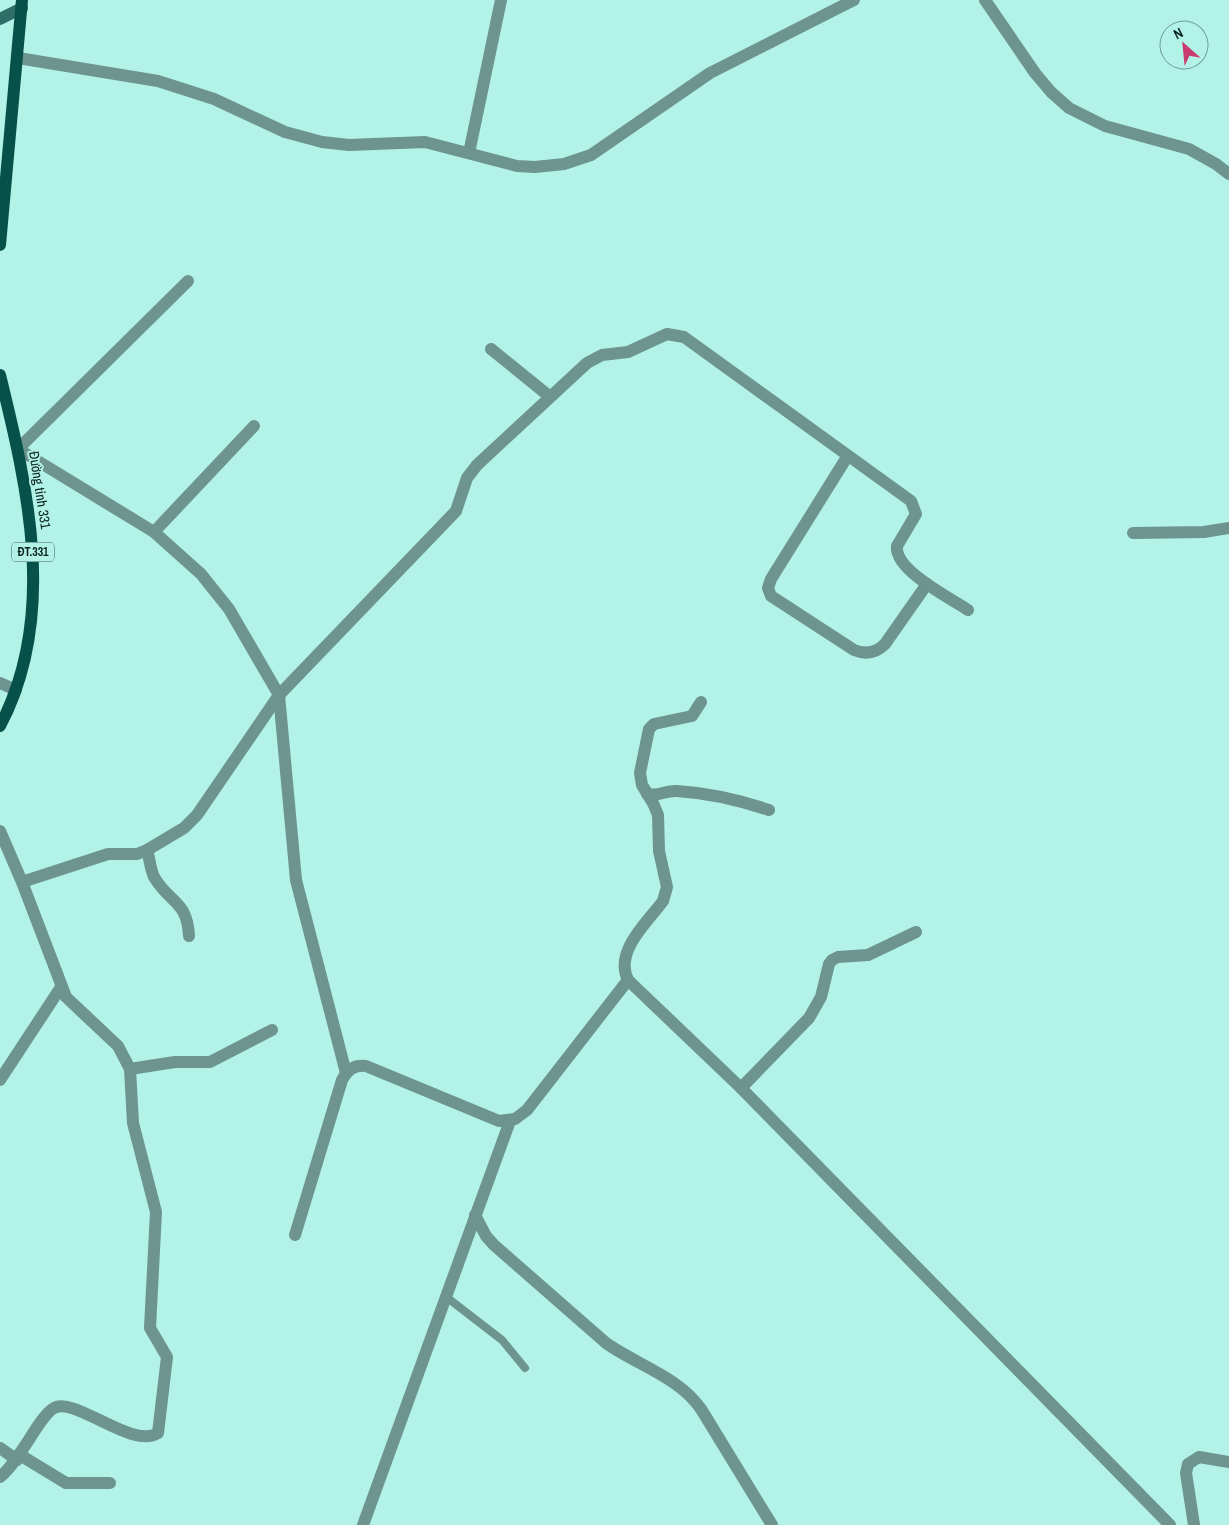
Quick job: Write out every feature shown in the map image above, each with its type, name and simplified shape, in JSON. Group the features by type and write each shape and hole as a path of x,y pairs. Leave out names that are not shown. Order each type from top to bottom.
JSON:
{"main road":[{"path":"0,246 22,4"},
{"name":"Đường tỉnh 331","path":"0,375 18,449 34,563 32,616 16,690 0,726"}],"street":[{"path":"469,153 502,0"},
{"path":"18,58 158,81 214,98 286,132 322,142 349,145 425,142 517,166 549,167 578,161 592,155 710,73 854,0"},
{"path":"990,1 1035,73 1051,92 1069,108 1105,126 1189,150 1216,164 1229,174"},
{"path":"0,19 22,4"},
{"path":"188,281 18,449 154,532 201,574 216,590 279,695 296,880 346,1073 295,1235"},
{"path":"22,882 108,854 137,854 184,828 197,815 279,695 456,511 472,471 550,396 595,358 628,352 667,334 679,335 913,504 916,514 900,540 897,556 904,566 927,584 968,610"},
{"path":"491,348 550,396"},
{"path":"154,532 254,426"},
{"path":"847,457 771,579 768,588 770,596 854,650 867,653 885,644 927,584"},
{"path":"1133,533 1204,532 1229,528"},
{"path":"0,683 16,690"},
{"path":"701,702 692,716 654,724 649,729 640,774 642,786 658,815 658,843 667,892 663,901 627,950 623,964 628,980 741,1088 1170,1525"},
{"path":"647,794 658,796 676,791 728,798 769,810"},
{"path":"0,831 22,882 61,987 71,1003 118,1046 130,1069 133,1123 156,1212 150,1328 167,1357 160,1429 155,1435 147,1436 120,1430 61,1406 48,1412 19,1457 0,1477"},
{"path":"147,850 150,866 155,878 186,914 189,936"},
{"path":"741,1088 809,1018 821,997 829,964 832,960 838,957 868,954 916,932"},
{"path":"346,1073 355,1067 366,1066 493,1119 510,1121 524,1113 628,980"},
{"path":"1,1078 61,987"},
{"path":"130,1069 175,1062 210,1062 272,1030"},
{"path":"363,1525 510,1121"},
{"path":"475,1215 486,1236 494,1244 606,1342 623,1355 676,1384 691,1396 701,1409 772,1525"},
{"path":"0,1448 66,1483 110,1483"},
{"path":"1194,1525 1186,1473 1188,1464 1199,1457 1228,1460"}],"lane":[{"path":"445,1296 502,1340 525,1368"}]}
